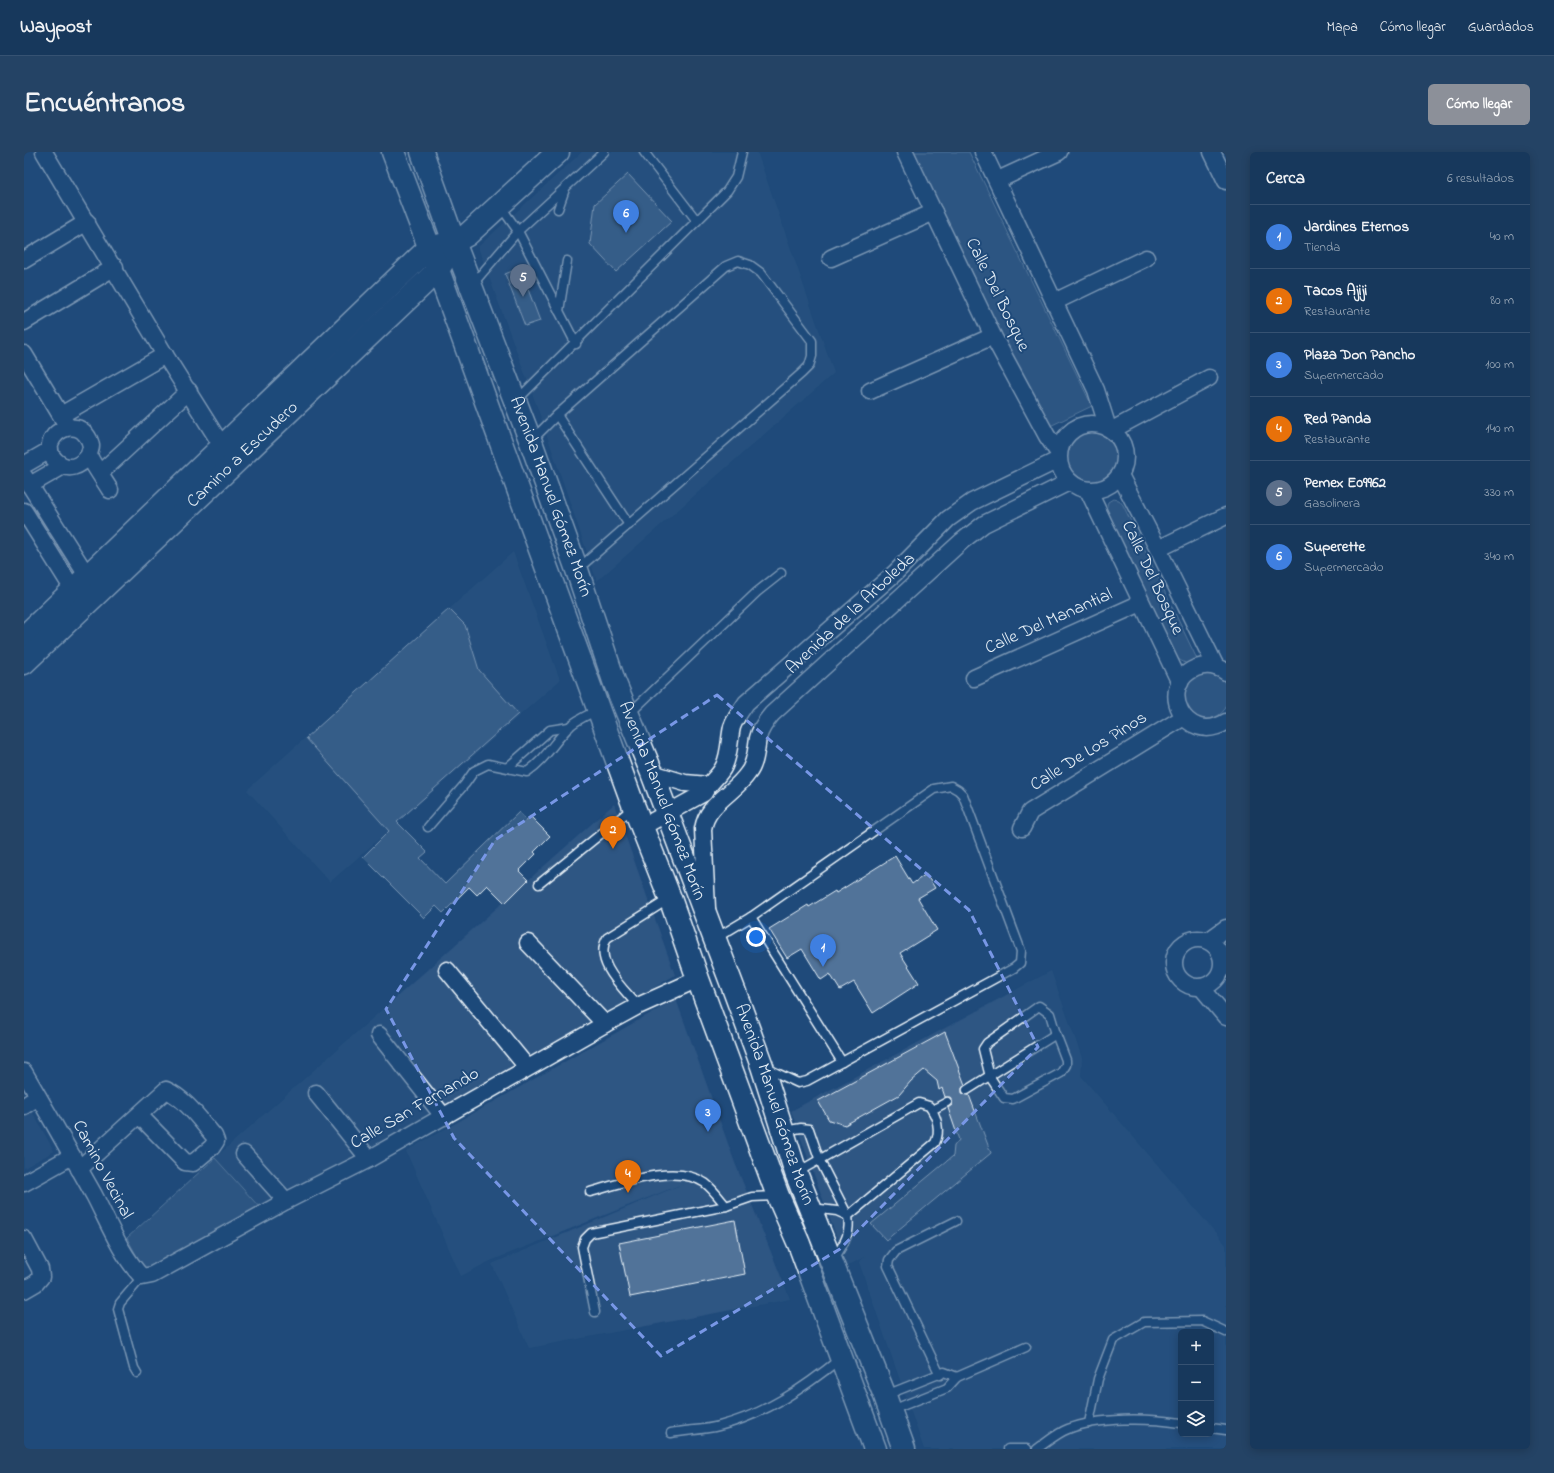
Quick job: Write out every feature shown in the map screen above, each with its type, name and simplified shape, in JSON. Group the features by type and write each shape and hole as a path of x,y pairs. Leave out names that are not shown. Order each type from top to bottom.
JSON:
{"main road":[{"name":"Avenida Manuel Gómez Morín","path":"393,152 430,248 634,807 670,898 698,979 778,1196 842,1358 875,1449"},
{"name":"Avenida Manuel Gómez Morín","path":"422,152 454,242 531,442 614,681 667,812 762,1066 796,1173 888,1403 904,1449"},
{"name":"Camino a Escudero","path":"24,663 85,591 222,446 430,248 454,242 467,235 558,152"},
{"name":"Camino a Escudero","path":"24,637 85,591 438,270 454,242"}],"street":[{"path":"44,152 115,267 165,355 189,391 222,446"},
{"name":"Calle Del Bosque","path":"904,152 993,336 1058,456"},
{"path":"984,152 1096,390 1110,429"},
{"path":"998,180 1059,152"},
{"path":"1212,152 1226,181"},
{"path":"831,258 934,212"},
{"path":"24,260 86,222"},
{"path":"1054,302 1146,258"},
{"path":"24,322 115,267"},
{"path":"870,391 993,336"},
{"path":"24,354 64,421 78,428 87,435 91,445 89,455 83,464 73,468 63,466 54,460 50,450 51,439 64,421 165,355"},
{"path":"1110,429 1209,378"},
{"path":"100,473 189,391"},
{"path":"1099,424 1110,429 1118,436 1125,451 1124,468 1120,475 1115,481 1103,489 1081,489 1069,482 1060,468 1058,456 1066,435 1081,425 1099,424"},
{"path":"24,465 50,450"},
{"path":"89,455 110,490"},
{"name":"Avenida de la Arboleda","path":"642,827 706,789 724,767 729,755 732,727 746,703 895,573 909,557 948,519 972,502 1058,456"},
{"path":"63,466 27,480 85,591"},
{"name":"Calle Del Bosque","path":"1120,475 1221,669"},
{"name":"Avenida de la Arboleda","path":"704,818 710,810 739,785 750,771 756,752 758,737 765,723 790,697 910,589 923,575 984,524 1069,482"},
{"name":"Calle Del Bosque","path":"1088,490 1180,683"},
{"path":"24,511 85,591"},
{"path":"1158,549 1226,516"},
{"path":"909,557 923,575"},
{"name":"Calle Del Manantial","path":"974,678 1141,603"},
{"path":"1221,669 1207,666 1191,670 1180,683 1177,700 1184,717 1189,722 1203,728 1218,726 1226,722"},
{"path":"774,679 790,697"},
{"name":"Calle De Los Pinos","path":"1022,828 1030,812 1184,717"},
{"path":"652,773 706,789 703,829 711,929"},
{"path":"1208,941 1226,928"},
{"path":"1201,987 1213,982 1224,969 1219,951 1208,941 1192,939 1182,945 1175,955 1175,971 1179,978 1185,983 1201,987 1226,1017"},
{"path":"528,942 605,1024"},
{"path":"447,970 527,1067"},
{"name":"Calle San Fernando","path":"147,1276 286,1201 369,1159 444,1117 527,1067 638,1006 698,979"},
{"path":"379,1035 444,1117"},
{"name":"Camino Vecinal","path":"24,1072 76,1163 119,1243 137,1271 147,1276"},
{"path":"24,1183 76,1163 139,1115 166,1090 174,1093 184,1103 214,1136 216,1141 212,1147 194,1163 185,1162 139,1115"},
{"path":"316,1093 369,1159"},
{"path":"24,1106 38,1097"},
{"path":"244,1154 286,1201"},
{"path":"24,1239 40,1268 41,1276 36,1283 24,1290"}],"lane":[{"path":"471,287 518,231 604,152"},
{"path":"644,152 697,221"},
{"path":"515,402 576,344 727,191 736,177 742,152"},
{"path":"558,209 566,187"},
{"path":"499,205 518,231 576,344"},
{"path":"559,311 567,261"},
{"path":"531,442 557,415 726,266 738,261 750,265 761,273 812,342 812,356 808,366 802,373 576,570"},
{"path":"557,415 629,525"},
{"path":"628,715 757,592 781,573"},
{"path":"508,767 550,730 569,726 599,710"},
{"path":"428,827 465,784 474,771 488,764 526,772 539,764 569,726"},
{"path":"711,929 751,917 934,789 951,786 963,795 1021,950 1020,963 1014,968 803,1083 798,1083 762,1066"},
{"path":"539,884 634,807"},
{"path":"638,1006 604,961 603,945 608,938 670,898"},
{"path":"751,917 842,1062"},
{"path":"1039,1006 1050,1014 1066,1060 1066,1065 1061,1073 1013,1099 1004,1098 990,1077 983,1052 984,1046 1039,1006"},
{"path":"967,1090 990,1077 1056,1034"},
{"path":"932,1110 947,1102"},
{"path":"796,1173 920,1103 929,1106 937,1121 938,1135 935,1143 848,1216"},
{"path":"782,1132 801,1128 809,1129 820,1160 848,1216 850,1228 848,1236 832,1263"},
{"path":"590,1192 646,1176 688,1175 705,1183 726,1206"},
{"path":"595,1312 582,1247 585,1239 591,1233 726,1206 752,1197 778,1196"},
{"path":"810,1208 837,1211 848,1216"},
{"path":"940,1375 888,1266 889,1260 896,1251 956,1221"},
{"path":"136,1373 118,1309 120,1303 147,1276"},
{"path":"1089,1423 1098,1379 1113,1340 1144,1322 1202,1321 1226,1332"},
{"path":"888,1403 947,1388 957,1377 1026,1347"},
{"path":"671,1433 718,1426 752,1416 772,1406 813,1380 842,1358"},
{"path":"888,1403 944,1372 957,1377"},
{"path":"1037,1449 1066,1430 1089,1423 1157,1419 1178,1422"},
{"path":"1214,1428 1226,1430"},
{"path":"1008,1449 1027,1449"}],"highlighted area":[{"path":"717,695 969,910 1038,1047 840,1249 661,1356 454,1138 386,1009 495,840"}],"shaded area":[{"path":"582,152 757,152 834,373 597,581 538,409 478,247"},
{"path":"913,152 969,152 1092,406 1046,428"},
{"path":"1092,430 1102,432 1110,438 1116,446 1118,456 1116,466 1110,474 1102,480 1092,482 1082,480 1074,474 1068,466 1066,456 1068,446 1074,438 1082,432"},
{"path":"1113,499 1119,500 1123,505 1197,659 1195,663 1188,664 1178,659 1106,510 1108,502"},
{"path":"513,552 560,680 330,882 247,790"},
{"path":"1206,673 1219,677 1225,683 1229,696 1225,709 1219,715 1206,719 1193,715 1187,709 1183,696 1187,683 1193,677"},
{"path":"614,804 675,975 609,1015 261,1209 215,1158"},
{"path":"1051,971 1082,1058 1081,1076 1226,1245 1226,1449 924,1449 859,1262 866,1256 847,1266 791,1111"},
{"path":"676,999 735,1163 790,1299 529,1348 492,1264 690,1181 490,1261 461,1276 406,1151"},
{"path":"24,1097 54,1151 24,1168"},
{"path":"215,1158 261,1209 146,1273 127,1238"}],"building":[{"path":"628,174 672,221 616,272 590,244 595,204"},
{"path":"520,268 540,321 525,326 505,274"},
{"path":"449,609 465,625 479,670 518,714 397,822 427,852 420,858 445,884 519,812 526,820 530,816 550,836 534,852 536,854 519,871 528,880 505,903 487,885 477,895 469,887 443,913 436,906 424,918 363,857 389,831 306,738"},
{"path":"895,856 912,884 926,874 935,888 918,898 937,930 900,953 919,983 873,1013 854,982 840,990 830,974 821,980 802,949 787,958 769,929 808,905 809,907 835,891 836,893"},
{"path":"945,1032 965,1085 962,1088 962,1093 969,1095 991,1153 886,1240 871,1224 953,1156 954,1146 959,1140 948,1108 952,1105 952,1100 950,1097 945,1097 942,1088 939,1090 937,1081 924,1070 911,1081 899,1095 845,1125 829,1120 818,1101"},
{"path":"735,1220 745,1274 630,1297 619,1243"}],"place":[{"name":"Superette","path":"626,233"},
{"name":"Pemex E09962","path":"523,297"},
{"name":"Tacos Ajiji","path":"613,849"},
{"name":"Jardines Eternos","path":"823,967"},
{"name":"Plaza Don Pancho","path":"708,1132"},
{"name":"Red Panda","path":"628,1193"}]}
